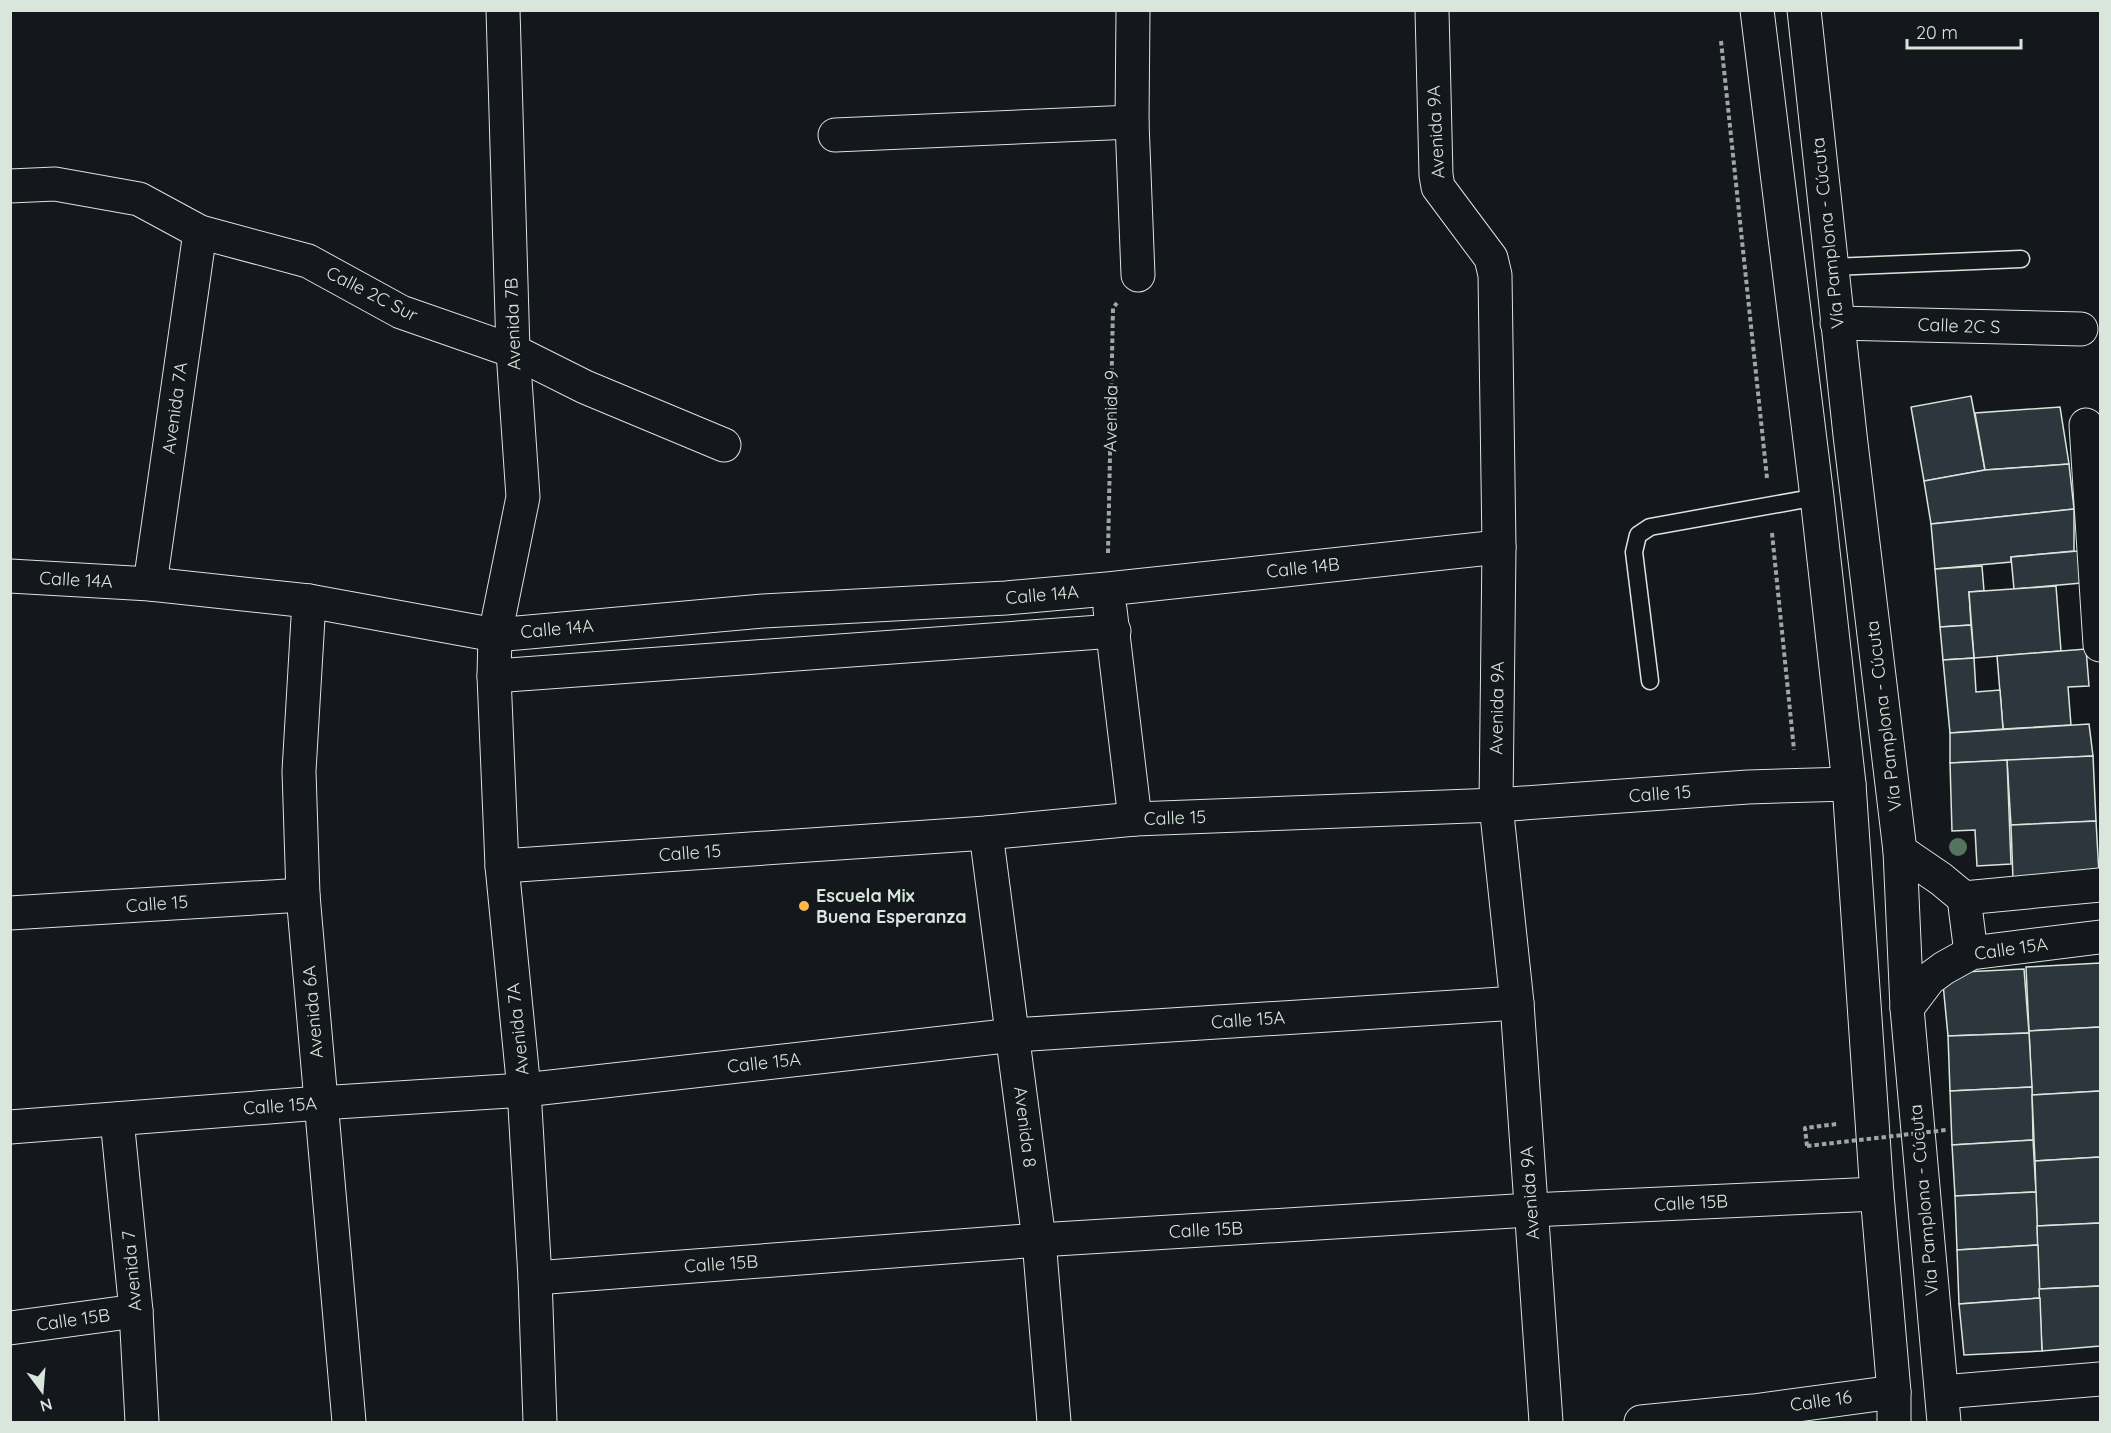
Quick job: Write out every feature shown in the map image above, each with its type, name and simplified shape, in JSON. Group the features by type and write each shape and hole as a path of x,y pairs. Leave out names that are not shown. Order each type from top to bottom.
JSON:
{"main road":[{"name":"Avenida 7B","path":"495,635 523,497 513,351 503,10"},
{"path":"1133,10 1131,122 1138,275"},
{"name":"Avenida 9A","path":"1432,10 1438,187 1491,258 1494,275 1499,547 1496,805 1517,1003 1546,1422"},
{"path":"1757,10 1817,497 1849,784 1894,1407"},
{"name":"Vía Pamplona - Cúcuta","path":"1804,10 1837,323 1900,852 1907,1008 1943,1407"},
{"path":"835,135 1131,122"},
{"name":"Calle 2C Sur","path":"10,186 55,184 140,199 200,232 308,261 401,312 513,351 585,387 724,445"},
{"name":"Avenida 7A","path":"150,584 200,232"},
{"name":"Calle 2C S","path":"1837,323 2081,330"},
{"path":"2086,425 2100,645"},
{"name":"Calle 14B","path":"1107,589 1499,547"},
{"name":"Calle 14A","path":"10,576 150,584 309,601 495,635 763,611 1006,598 1107,589"},
{"path":"1107,589 1114,631 1135,819"},
{"name":"Avenida 6A","path":"309,601 299,771 303,895 349,1422"},
{"path":"495,676 1114,631"},
{"name":"Avenida 7A","path":"495,635 502,866 524,1090 535,1278 540,1422"},
{"name":"Calle 15","path":"502,866 986,833 1135,819 1496,805 1849,784"},
{"name":"Avenida 8","path":"986,833 1039,1240 1054,1422"},
{"path":"1900,852 1941,879 1964,898 1971,953"},
{"path":"1964,898 2100,885"},
{"name":"Calle 15","path":"10,913 303,895"},
{"name":"Calle 15A","path":"1907,1008 1929,980 1944,968 1971,953 2100,938"},
{"name":"Calle 15A","path":"10,1127 524,1090 1014,1035 1517,1003"},
{"name":"Avenida 7","path":"117,1119 136,1311 142,1422"},
{"name":"Calle 15B","path":"535,1278 1039,1240 1531,1210 1877,1194"},
{"name":"Calle 15B","path":"10,1328 136,1311"},
{"path":"1943,1407 2100,1379"},
{"name":"Calle 16","path":"1641,1422 1753,1411 1894,1407"}],"lane":[{"path":"1832,267 2021,260"},
{"path":"1650,681 1634,552 1638,535 1650,527 1817,497"}],"path":[{"path":"1721,34 1798,786"},
{"name":"Avenida 9","path":"1107,589 1113,308 1138,275"},
{"path":"1872,1121 1805,1128 1807,1146 1946,1130"}],"building":[{"path":"1971,396 1985,470 1924,481 1911,407"},
{"path":"2060,407 2069,464 1985,470 1975,413"},
{"path":"2069,464 2074,509 1931,524 1924,481 1985,470"},
{"path":"2074,509 2074,551 2011,557 2011,562 1935,569 1931,524"},
{"path":"2078,551 2081,583 2014,589 2011,557"},
{"path":"1982,566 1984,591 1969,592 1971,625 1940,627 1935,569"},
{"path":"2056,586 2061,651 1974,658 1969,592"},
{"path":"1971,625 1974,658 1943,660 1940,627"},
{"path":"2086,649 2089,686 2068,687 2071,725 2003,729 1997,656"},
{"path":"1974,658 1976,692 2000,690 2003,729 1950,733 1943,660"},
{"path":"2089,724 2093,756 1950,763 1950,733"},
{"path":"2093,756 2096,821 2011,825 2007,760"},
{"path":"2007,760 2011,864 1977,866 1975,830 1952,831 1950,763"},
{"path":"2096,821 2099,874 2013,880 2011,825"},
{"path":"2100,963 2100,1027 2029,1031 2026,967"},
{"path":"2024,969 2029,1033 1948,1036 1942,973"},
{"path":"2100,1027 2100,1091 2032,1095 2029,1031"},
{"path":"2029,1033 2032,1087 1950,1091 1948,1036"},
{"path":"2032,1087 2033,1140 1952,1145 1950,1091"},
{"path":"2100,1091 2100,1157 2035,1161 2032,1095"},
{"path":"2033,1140 2036,1192 1955,1196 1952,1145"},
{"path":"2100,1157 2100,1223 2037,1226 2035,1161"},
{"path":"2036,1192 2038,1245 1957,1250 1955,1196"},
{"path":"2100,1223 2100,1286 2039,1289 2037,1226"},
{"path":"2038,1245 2040,1298 1959,1304 1957,1250"},
{"path":"2100,1286 2100,1346 2042,1351 2039,1289"},
{"path":"2040,1298 2042,1351 1964,1355 1959,1304"}],"place":[{"name":"Escuela Mix Buena Esperanza","path":"804,906"}]}
